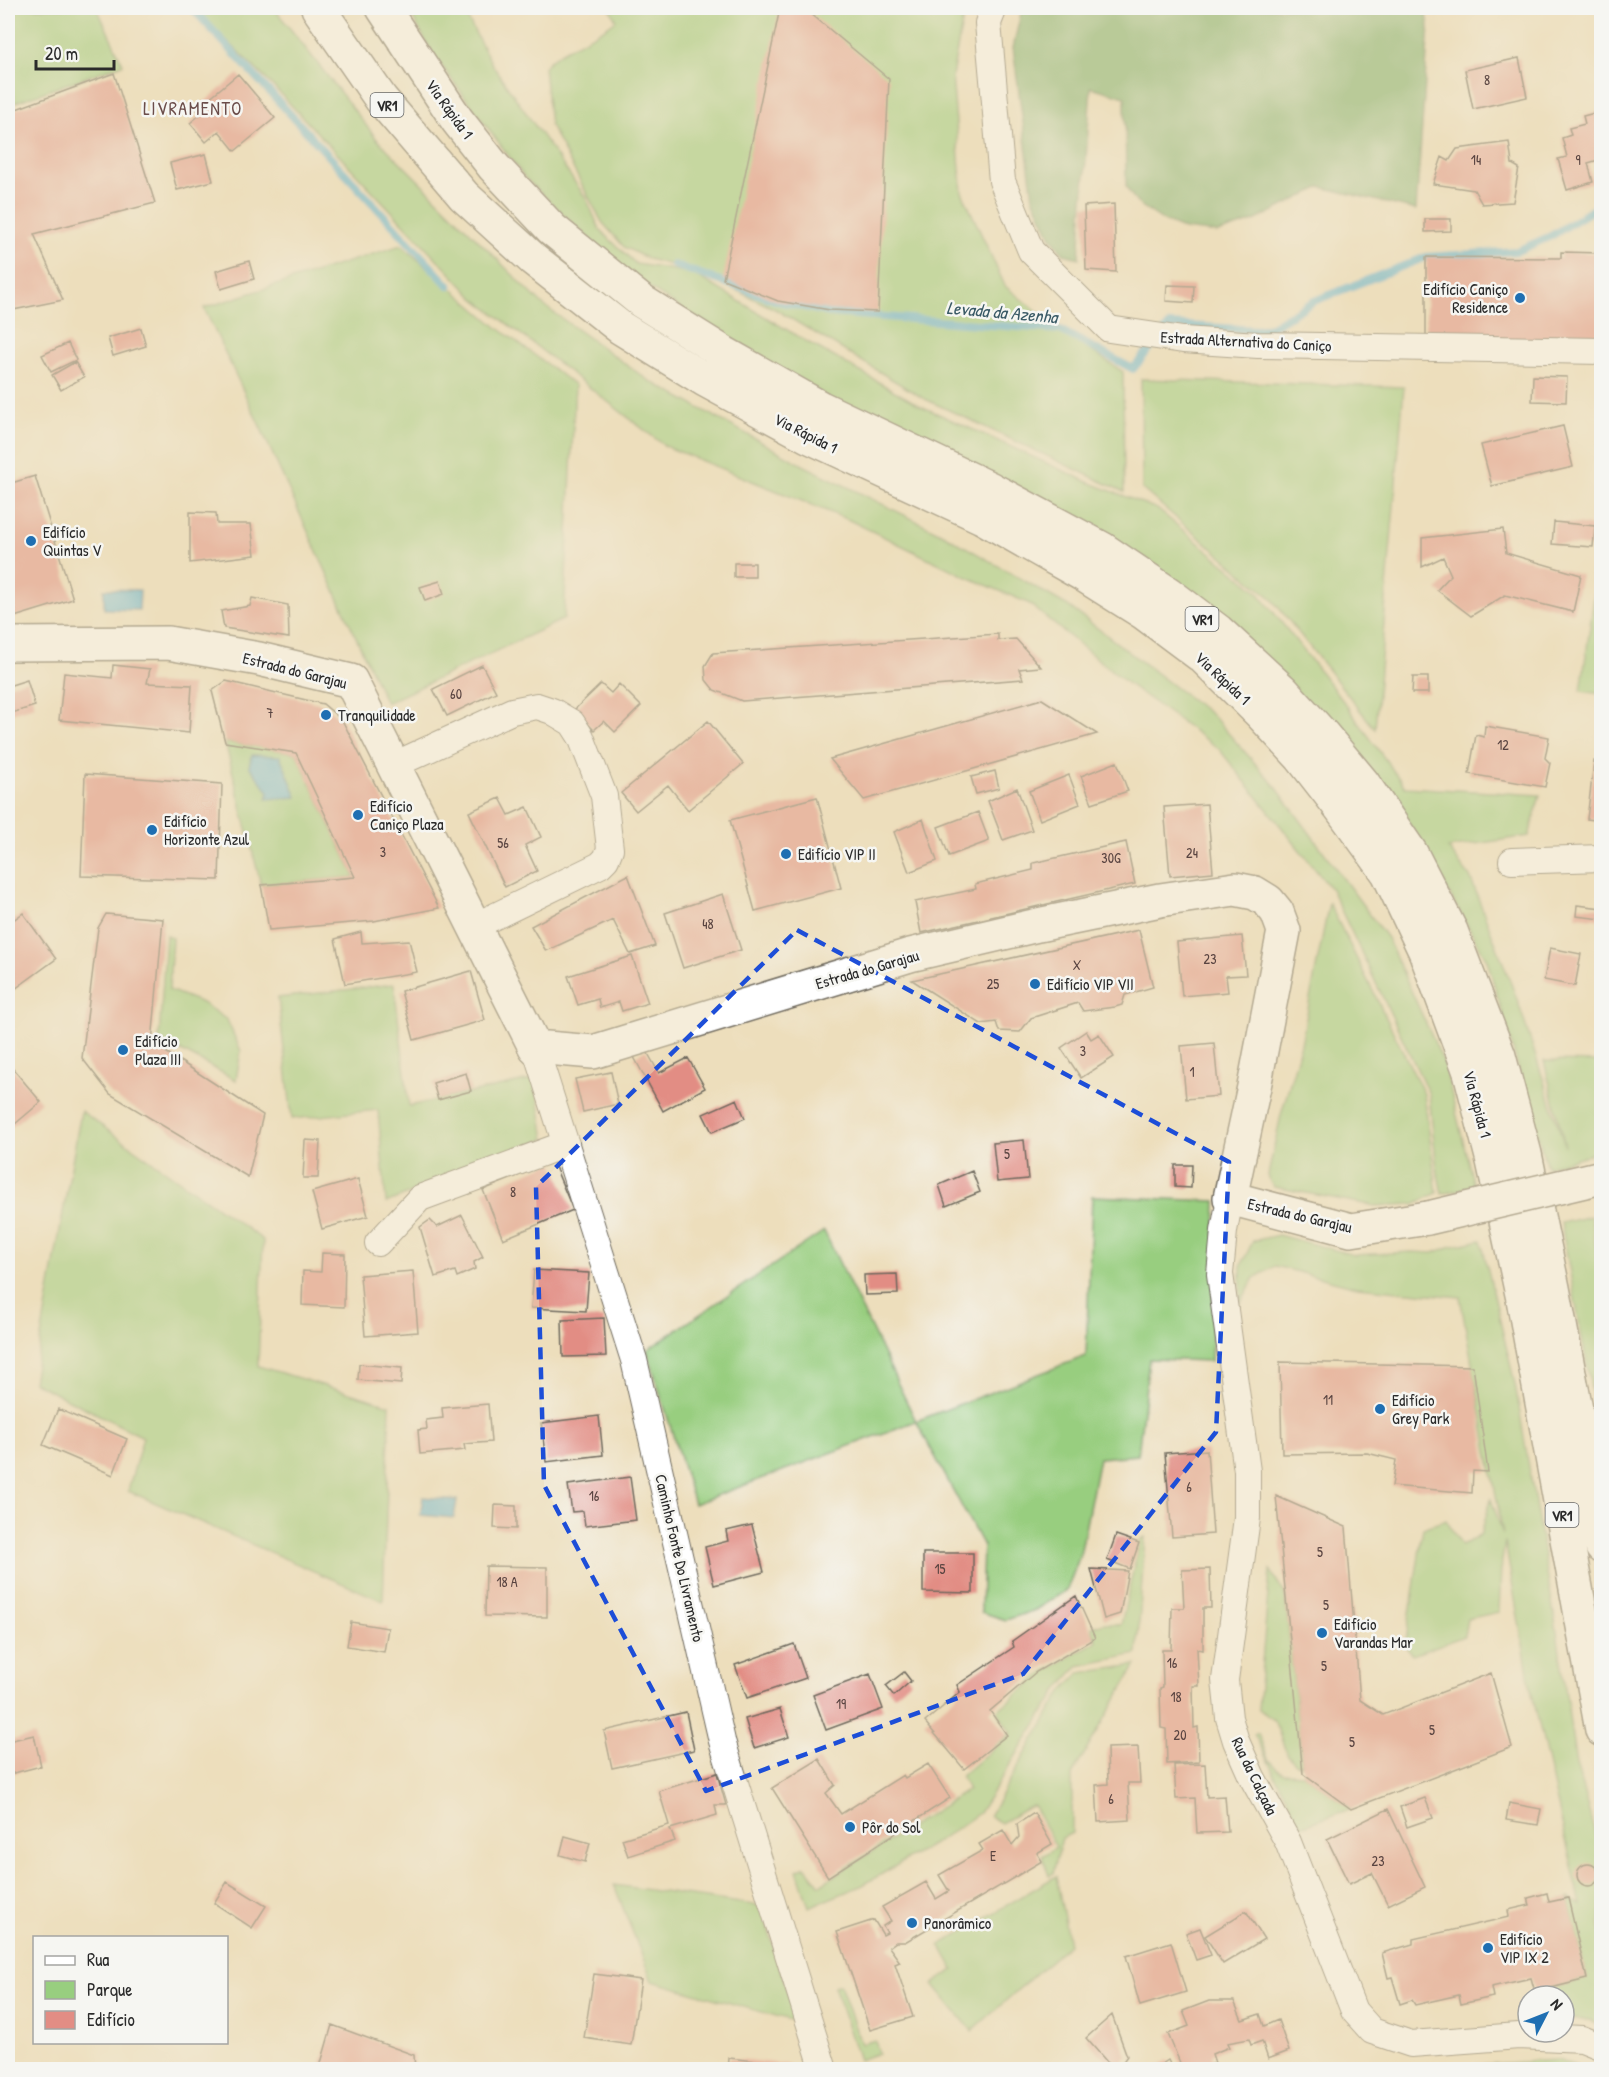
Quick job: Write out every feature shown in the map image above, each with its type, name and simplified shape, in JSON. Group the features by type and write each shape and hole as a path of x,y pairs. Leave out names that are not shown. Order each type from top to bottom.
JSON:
{"main road":[{"name":"Via Rápida 1","path":"318,8 381,99 464,196 533,259 621,328 705,380 808,436 982,517 1082,574 1143,613 1203,657 1261,714 1301,757 1340,807 1388,873 1425,951 1470,1072 1493,1161 1523,1299 1602,1730"},
{"name":"Via Rápida 1","path":"383,8 457,120 494,167 552,230 641,301 724,353 821,408 991,489 1101,548 1169,594 1218,631 1283,691 1363,783 1412,852 1451,931 1499,1056 1527,1165 1602,1547"},
{"name":"Estrada do Garajau","path":"8,644 168,643 259,659 351,681 536,1047 593,1052 910,955 1160,900 1234,889 1255,893 1268,901 1277,912 1284,931 1230,1198 1351,1230 1428,1218 1602,1177"}],"street":[{"name":"Estrada Alternativa do Caniço","path":"994,8 988,23 1002,181 1031,251 1109,329 1183,340 1270,346 1602,351"},
{"path":"394,765 525,707 537,706 561,715 572,723 581,737 604,796 610,849 606,859 600,865 475,926"},
{"path":"1512,861 1602,858"},
{"name":"Caminho Fonte Do Livramento","path":"536,1047 634,1360 722,1741 824,2070"},
{"path":"378,1243 420,1198 566,1144"},
{"name":"Rua da Calçada","path":"1230,1198 1220,1274 1247,1471 1247,1518 1225,1680 1229,1718 1236,1741 1252,1777 1288,1842 1354,2011 1372,2031 1411,2044 1519,2036 1582,2039 1602,2047"}],"highlighted area":[{"path":"797,930 1229,1162 1216,1432 1023,1674 706,1791 544,1485 536,1187"}],"green space":[{"path":"8,8 97,8 123,64 8,105"},
{"path":"194,8 274,8 376,138 543,305 648,380 803,465 943,534 1068,606 1213,716 1276,787 1387,938 1444,1063 1474,1186 1442,1194 1437,1170 1429,1094 1331,889 1219,749 1127,683 1028,603 965,576 849,520 665,446 474,298 273,86"},
{"path":"407,8 462,8 493,66 586,198 600,230 636,264 692,273 921,406 1088,482 1157,509 1256,590 1347,706 1405,787 1540,795 1529,836 1448,848 1470,877 1517,999 1565,1146 1544,1061 1601,1062 1601,1151 1547,1167 1487,960 1418,839 1361,755 623,271 525,178 435,57"},
{"path":"610,8 967,8 964,12 952,76 962,192 1005,286 1060,330 1123,372 1124,492 923,398 775,309 699,272 648,259 624,247 602,222 550,125 544,67 558,54 616,20"},
{"path":"1022,8 1426,8 1429,26 1416,210 1321,187 1254,221 1218,233 1183,229 1164,221 1137,203 1126,187 1125,97 1091,87 1079,258 1064,254 1051,237 1033,198 1013,48"},
{"path":"401,245 498,328 575,385 564,619 386,703 204,308"},
{"path":"1141,379 1404,387 1375,729 1271,598 1142,489"},
{"path":"1601,547 1602,694 1581,691"},
{"path":"225,742 296,753 355,877 261,885"},
{"path":"1329,903 1424,1094 1437,1193 1414,1204 1375,1206 1274,1187 1268,1175 1281,1115 1301,1044"},
{"path":"166,935 172,938 169,990 202,1003 227,1020 241,1051 236,1080 159,1039"},
{"path":"394,984 409,1106 535,1079 545,1139 386,1203 378,1110 292,1119 278,998"},
{"path":"81,1111 263,1240 258,1366 390,1405 383,1601 128,1491 143,1437 33,1382"},
{"path":"1092,1196 1216,1201 1211,1361 1149,1359 1138,1455 1099,1458 1080,1555 1067,1590 1035,1610 1006,1620 981,1612 983,1546 916,1421 1086,1356"},
{"path":"1591,1216 1602,1285 1601,1443 1561,1223"},
{"path":"824,1231 916,1421 694,1504 647,1350"},
{"path":"1278,1235 1354,1255 1433,1253 1481,1240 1515,1384 1557,1632 1576,1764 1601,1856 1601,2025 1589,2020 1576,2019 1576,1984 1566,1984 1587,1979 1568,1898 1581,1905 1530,1685 1505,1542 1501,1567 1499,1612 1467,1619 1464,1636 1413,1655 1405,1647 1423,1528 1446,1520 1462,1546 1481,1534 1491,1499 1503,1534 1460,1297 1357,1287 1275,1266 1254,1278 1240,1304 1241,1266 1253,1241"},
{"path":"1145,1537 1137,1654 1078,1666 1060,1687 979,1813 940,1840 863,1885 809,1907 797,1870 805,1866 820,1885 968,1790 961,1776 1011,1733 997,1711 1044,1672 1097,1641 1092,1627 1104,1623 1121,1625 1140,1540"},
{"path":"1270,1570 1285,1594 1302,1764 1296,1764 1287,1754 1274,1720 1258,1709"},
{"path":"1136,1665 1072,1775 1072,1833 1062,1838 1053,1873 1049,1876 1042,1856 1056,1847 1033,1805 1001,1823 989,1816 1063,1690 1080,1673"},
{"path":"1258,1733 1268,1759 1276,1768 1284,1773 1303,1774 1351,1809 1301,1826 1254,1734"},
{"path":"1056,1876 1069,1944 972,2031 933,1984 954,1970 940,1945"},
{"path":"614,1885 761,1906 797,2022 652,1981"},
{"path":"840,1984 861,2044 875,2040 879,2053 859,2060 834,1986"},
{"path":"1557,2060 1586,2069 1366,2070 1365,2067 1372,2062 1402,2069"}],"water":[{"path":"104,589 140,590 139,610 104,609"},
{"path":"252,755 280,756 297,797 267,799 269,792 249,766"},
{"path":"423,1497 457,1500 454,1518 420,1515"}],"building":[{"path":"780,8 804,8 889,79 878,312 830,310 778,301 723,279"},
{"path":"1519,58 1527,97 1473,109 1465,70"},
{"path":"114,73 155,203 34,234 63,300 8,311 8,112"},
{"path":"238,74 275,118 235,151 219,131 206,142 190,123 201,114 196,109"},
{"path":"1602,111 1602,159 1588,163 1593,182 1567,190 1558,159 1567,157 1562,138 1571,135 1569,128 1585,124 1583,116"},
{"path":"1509,142 1512,164 1519,168 1513,202 1482,204 1474,190 1433,184 1442,157 1449,161 1457,149"},
{"path":"206,154 213,181 177,190 170,163"},
{"path":"1114,204 1116,272 1086,270 1084,206"},
{"path":"1425,219 1451,219 1451,231 1425,232"},
{"name":"Edifício Caniço Residence","path":"1561,252 1602,253 1602,346 1426,344 1426,257 1561,258"},
{"path":"249,261 254,279 221,289 216,271"},
{"path":"1167,285 1194,286 1193,303 1166,301"},
{"path":"141,328 146,346 113,356 108,338"},
{"path":"68,343 76,360 51,372 42,355"},
{"path":"75,362 84,377 61,390 52,375"},
{"path":"1533,376 1567,377 1566,402 1532,401"},
{"path":"1563,426 1573,467 1492,486 1481,445"},
{"name":"Edifício Quintas V","path":"35,476 73,599 8,619 8,484"},
{"path":"190,512 216,513 217,524 251,524 255,555 190,563"},
{"path":"1554,522 1595,526 1593,547 1552,544"},
{"path":"1503,529 1506,553 1581,575 1573,612 1505,595 1471,616 1437,590 1451,575 1443,557 1422,567 1422,538"},
{"path":"734,563 755,563 755,577 734,577"},
{"path":"440,581 444,594 425,601 420,587"},
{"path":"252,598 288,605 289,638 224,628 221,611 250,606"},
{"path":"998,634 998,640 1016,639 1041,667 1019,669 1023,679 742,701 714,690 706,680 705,666 713,653"},
{"path":"113,665 150,669 147,683 192,685 189,733 59,720 64,673 112,678"},
{"path":"482,665 496,692 447,716 433,689"},
{"path":"1413,677 1428,677 1428,693 1412,693"},
{"path":"27,680 35,706 8,714 8,686"},
{"name":"Edifício Caniço Plaza","path":"226,681 323,704 342,720 439,908 374,921 269,930 261,885 355,877 296,753 225,742 212,691"},
{"path":"601,684 611,693 619,684 641,706 615,732 604,721 594,730 574,710"},
{"path":"1042,699 1097,734 864,800 830,759"},
{"path":"708,721 743,764 688,810 668,785 636,811 621,793"},
{"path":"1485,726 1549,737 1545,758 1550,763 1545,787 1469,774 1476,735 1484,737"},
{"path":"1594,761 1602,762 1602,821 1587,819"},
{"path":"1117,762 1128,791 1092,803 1081,776"},
{"path":"995,771 999,788 976,794 971,777"},
{"name":"Edifício Horizonte Azul","path":"85,774 222,784 219,880 81,876"},
{"path":"1069,775 1080,804 1040,820 1029,791"},
{"path":"1017,788 1032,830 1003,840 988,801"},
{"name":"Edifício VIP II","path":"817,797 841,888 755,911 730,820"},
{"path":"500,798 509,815 527,807 541,837 525,845 537,871 505,887 469,812"},
{"path":"1207,804 1213,872 1170,876 1164,807"},
{"path":"978,812 989,841 949,856 938,827"},
{"path":"923,819 937,861 909,872 894,832"},
{"path":"1126,842 1135,884 921,933 915,902 976,889 975,884 1033,870 1033,863"},
{"path":"628,875 655,946 630,954 613,920 546,951 531,926"},
{"path":"723,894 741,950 683,968 665,913"},
{"path":"1577,905 1602,908 1602,919 1576,916"},
{"path":"23,913 56,959 8,994 8,924"},
{"name":"Edifício Plaza III","path":"106,914 163,919 152,1043 263,1115 248,1177 110,1094 82,1058 98,928"},
{"name":"Edifício VIP VII","path":"1139,930 1153,987 1125,995 1122,1005 1115,1007 1083,1011 1078,1003 1031,1018 1020,1032 999,1031 996,1022 981,1024 912,980"},
{"path":"361,932 362,943 409,940 417,972 345,984 335,939"},
{"path":"1242,936 1246,975 1226,976 1228,992 1182,996 1177,942"},
{"path":"1550,948 1581,954 1575,986 1544,980"},
{"path":"632,956 648,1003 622,1011 619,1002 600,1008 598,999 578,1005 568,976"},
{"path":"471,971 485,1020 414,1040 401,991"},
{"path":"1086,1031 1091,1039 1099,1034 1114,1057 1081,1078 1061,1048"},
{"path":"1214,1043 1219,1096 1186,1099 1181,1046"},
{"path":"646,1050 659,1073 688,1058 705,1088 663,1111 634,1057"},
{"path":"8,1063 41,1102 8,1130"},
{"path":"611,1072 618,1104 583,1112 575,1079"},
{"path":"466,1073 471,1091 438,1100 433,1083"},
{"path":"737,1099 745,1118 712,1132 703,1114"},
{"path":"305,1140 320,1141 318,1178 303,1178"},
{"path":"1024,1140 1028,1179 997,1182 993,1143"},
{"path":"553,1162 573,1210 503,1239 483,1190"},
{"path":"1175,1165 1192,1165 1191,1188 1175,1187"},
{"path":"972,1171 980,1192 946,1206 939,1185"},
{"path":"358,1179 368,1216 322,1229 312,1192"},
{"path":"462,1215 483,1257 474,1262 475,1269 457,1277 455,1271 435,1277 420,1227 430,1220 437,1227"},
{"path":"322,1253 345,1254 344,1307 302,1305 303,1271 321,1272"},
{"path":"534,1270 589,1273 586,1311 531,1308"},
{"path":"413,1271 418,1332 365,1336 360,1275"},
{"path":"897,1274 898,1294 865,1295 864,1275"},
{"path":"604,1318 606,1356 563,1357 562,1320"},
{"name":"Edifício Grey Park","path":"1280,1362 1473,1366 1488,1472 1473,1471 1472,1493 1392,1486 1396,1460 1367,1453 1282,1454"},
{"path":"359,1364 402,1368 401,1384 358,1380"},
{"path":"488,1404 491,1442 464,1444 465,1450 420,1454 418,1430 427,1429 426,1420 443,1418 442,1408"},
{"path":"58,1409 127,1439 113,1475 43,1445"},
{"path":"599,1416 603,1455 546,1462 541,1423"},
{"path":"1207,1450 1213,1534 1172,1537 1165,1453"},
{"path":"630,1477 636,1520 585,1526 583,1511 572,1512 568,1485"},
{"name":"Edifício Varandas Mar","path":"1276,1496 1346,1527 1360,1700 1383,1715 1491,1673 1512,1747 1351,1809 1303,1774"},
{"path":"495,1505 516,1506 516,1529 494,1528"},
{"path":"752,1525 764,1572 714,1585 705,1547 728,1541 726,1531"},
{"path":"1116,1535 1139,1543 1130,1569 1107,1560"},
{"path":"923,1553 973,1553 973,1593 923,1592"},
{"path":"486,1566 547,1567 547,1617 485,1616"},
{"path":"1091,1569 1128,1571 1120,1614 1104,1619"},
{"path":"1210,1569 1211,1608 1203,1608 1203,1650 1197,1649 1199,1686 1193,1686 1194,1728 1198,1727 1199,1762 1167,1764 1166,1729 1161,1728 1162,1650 1171,1650 1172,1608 1184,1608 1182,1570"},
{"path":"1076,1596 1095,1638 1036,1672 990,1711 1007,1735 964,1769 925,1722 960,1692 957,1685 1014,1647 1012,1641"},
{"path":"351,1622 388,1628 384,1652 347,1646"},
{"path":"794,1644 806,1678 747,1698 735,1665"},
{"path":"904,1672 911,1681 894,1696 886,1686"},
{"path":"870,1674 883,1709 826,1730 813,1695"},
{"path":"780,1709 789,1737 754,1748 745,1719"},
{"path":"686,1712 694,1750 612,1768 604,1731"},
{"path":"34,1735 41,1766 10,1774 8,1741"},
{"path":"1138,1747 1140,1783 1128,1783 1130,1820 1098,1822 1096,1785 1108,1784 1107,1748"},
{"name":"Pôr do Sol","path":"819,1759 835,1785 826,1793 841,1814 903,1775 905,1778 928,1764 950,1798 828,1877 772,1788"},
{"path":"1205,1764 1207,1797 1225,1796 1228,1832 1197,1833 1195,1798 1176,1799 1174,1765"},
{"path":"717,1773 726,1805 715,1805 717,1815 670,1829 675,1841 628,1856 622,1839 669,1825 659,1791"},
{"path":"1425,1798 1433,1818 1407,1827 1400,1807"},
{"path":"1509,1803 1541,1809 1538,1825 1506,1820"},
{"path":"1388,1809 1425,1887 1388,1905 1372,1873 1349,1884 1327,1839"},
{"name":"Panorâmico","path":"1034,1813 1052,1844 1037,1853 1042,1861 905,1942 896,1942 889,1947 900,1962 895,1964 913,2017 870,2030 837,1932 874,1920 883,1935 887,1933 883,1926 891,1921 882,1907 926,1882 936,1899 949,1891 939,1875 983,1850 979,1844 1003,1830 1012,1845 1019,1837 1017,1824"},
{"path":"565,1836 590,1843 585,1862 560,1855"},
{"path":"1588,1864 1596,1867 1599,1875 1596,1883 1588,1886 1580,1883 1577,1875 1580,1867"},
{"path":"227,1882 266,1906 252,1928 214,1903"},
{"name":"Edifício VIP IX 2","path":"1547,1893 1549,1902 1568,1898 1587,1979 1567,1984 1533,1984 1531,1978 1491,1987 1493,1997 1461,2004 1459,1995 1415,2005 1412,2000 1400,2004 1392,1977 1388,1978 1382,1953 1413,1944 1413,1939 1509,1917 1508,1910 1530,1905 1528,1898"},
{"path":"1246,1911 1264,1939 1223,1964 1205,1936"},
{"path":"1200,1928 1211,1955 1196,1960 1186,1933"},
{"path":"1171,1942 1186,1992 1140,2006 1126,1956"},
{"path":"594,1974 641,1980 631,2045 584,2038"},
{"path":"1209,2001 1234,2001 1242,2020 1260,2014 1264,2026 1278,2020 1289,2051 1268,2059 1262,2041 1251,2045 1249,2039 1227,2043 1229,2047 1212,2054 1215,2063 1199,2070 1183,2070 1168,2034 1189,2026 1183,2011"},
{"path":"1112,2015 1127,2056 1117,2070 1114,2070 1086,2038"},
{"path":"332,2025 414,2055 415,2070 319,2070"},
{"path":"729,2058 791,2065 791,2070 728,2070"},
{"path":"1168,2060 1173,2070 1153,2070"}],"waterway":[{"path":"192,8 449,286"},
{"name":"Levada da Azenha","path":"1164,332 1170,325 1258,330 1271,327 1314,301 1426,257 1517,251 1551,236 1602,204"},
{"name":"Levada da Azenha","path":"674,265 778,301 830,313 1060,330 1133,369 1156,341"}],"place":[{"name":"Edifício Caniço Residence","path":"1520,298"},
{"name":"Edifício Quintas V","path":"31,541"},
{"name":"Tranquilidade","path":"326,715"},
{"name":"Edifício Caniço Plaza","path":"358,815"},
{"name":"Edifício Horizonte Azul","path":"152,830"},
{"name":"Edifício VIP II","path":"786,854"},
{"name":"Edifício VIP VII","path":"1035,984"},
{"name":"Edifício Plaza III","path":"123,1050"},
{"name":"Edifício Grey Park","path":"1380,1409"},
{"name":"Edifício Varandas Mar","path":"1322,1633"},
{"name":"Pôr do Sol","path":"850,1827"},
{"name":"Panorâmico","path":"912,1923"},
{"name":"Edifício VIP IX 2","path":"1488,1948"}],"district":[{"name":"LIVRAMENTO","path":"193,108"}]}
